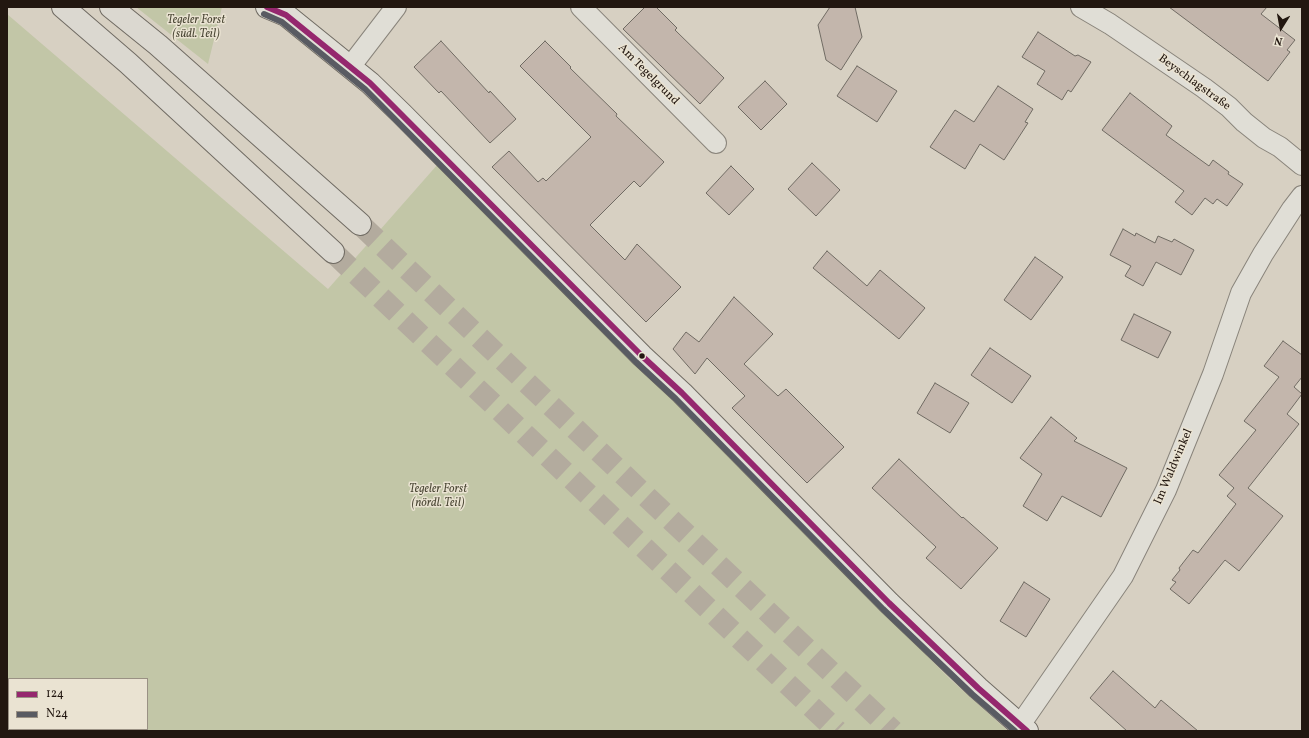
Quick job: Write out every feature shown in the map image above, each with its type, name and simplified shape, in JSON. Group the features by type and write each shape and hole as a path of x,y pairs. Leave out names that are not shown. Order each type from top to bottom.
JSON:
{"highway":[{"path":"63,7 128,63 333,252"},
{"path":"111,7 164,51 360,224"}],"street":[{"path":"267,7 286,15 370,83 642,356 682,393 889,604 978,688 1024,728"},
{"path":"350,67 396,7"},
{"name":"Am Tegelgrund","path":"581,7 716,143"},
{"name":"Beyschlagstraße","path":"1081,7 1110,24 1204,88 1229,107 1244,122 1264,138 1280,147 1302,165"},
{"name":"Im Waldwinkel","path":"1024,728 1123,576 1166,490 1213,374 1241,293 1263,254 1302,196"}],"green space":[{"name":"Tegeler Forst (südl. Teil)","path":"136,7 222,7 208,64"},
{"name":"Tegeler Forst (nördl. Teil)","path":"7,14 328,289 438,164 950,679 1008,731 7,731"}],"building":[{"path":"645,7 656,7 677,28 675,30 724,78 700,104 623,29"},
{"path":"830,7 855,7 862,37 841,70 826,60 818,25"},
{"path":"1169,7 1267,7 1261,14 1295,40 1287,50 1290,52 1268,81"},
{"path":"1038,32 1075,56 1078,55 1091,62 1071,92 1068,90 1062,100 1037,84 1045,71 1022,57"},
{"path":"441,41 489,93 490,91 516,119 490,143 441,91 439,93 414,67"},
{"path":"545,41 617,114 616,116 664,162 640,187 634,181 590,225 625,260 637,244 681,287 646,322 492,167 509,151 538,182 543,178 546,181 591,137 520,66"},
{"path":"857,66 897,91 877,122 837,96"},
{"path":"765,81 787,104 761,130 738,107"},
{"path":"998,86 1033,109 1025,122 1028,123 1004,160 980,144 965,169 930,147 955,110 974,122"},
{"path":"1130,93 1172,126 1166,135 1209,166 1213,160 1229,172 1228,174 1243,184 1227,206 1217,199 1213,204 1205,198 1192,215 1175,202 1184,191 1102,130"},
{"path":"812,163 840,190 816,216 788,189"},
{"path":"731,166 754,189 729,215 706,193"},
{"path":"1123,229 1135,236 1136,233 1155,243 1158,236 1172,242 1174,239 1194,250 1181,275 1156,262 1143,286 1125,276 1131,266 1110,255"},
{"path":"827,251 867,286 880,270 925,308 899,339 813,268"},
{"path":"1035,257 1063,277 1031,320 1004,300"},
{"path":"734,297 773,334 744,364 778,396 786,389 844,447 807,483 732,408 745,396 707,358 695,374 673,349 686,332 699,342"},
{"path":"1134,314 1171,332 1158,358 1121,340"},
{"path":"1283,341 1302,355 1302,377 1294,387 1302,394 1287,414 1299,424 1248,488 1283,516 1239,571 1225,560 1189,604 1170,589 1176,582 1172,580 1193,550 1198,553 1236,504 1227,496 1234,488 1219,475 1256,430 1244,421 1279,377 1264,366"},
{"path":"990,348 1031,376 1012,403 971,375"},
{"path":"935,383 969,403 950,433 917,413"},
{"path":"1051,417 1077,438 1074,441 1127,468 1101,517 1062,496 1047,521 1023,506 1042,474 1020,458"},
{"path":"899,459 962,518 963,517 998,548 961,589 926,558 936,547 872,488"},
{"path":"1024,582 1050,599 1026,637 1000,621"},
{"path":"1113,671 1155,708 1161,700 1198,731 1127,731 1090,698"}],"tunnel":[{"path":"360,224 893,731"},
{"path":"333,252 837,731"}],"transit line":[{"name":"124","path":"267,7 286,15 370,83 642,356 682,393 889,603 978,688 1027,731"},
{"name":"N24","path":"264,14 282,22 365,89 636,362 676,399 883,609 972,694 1015,731"}]}
